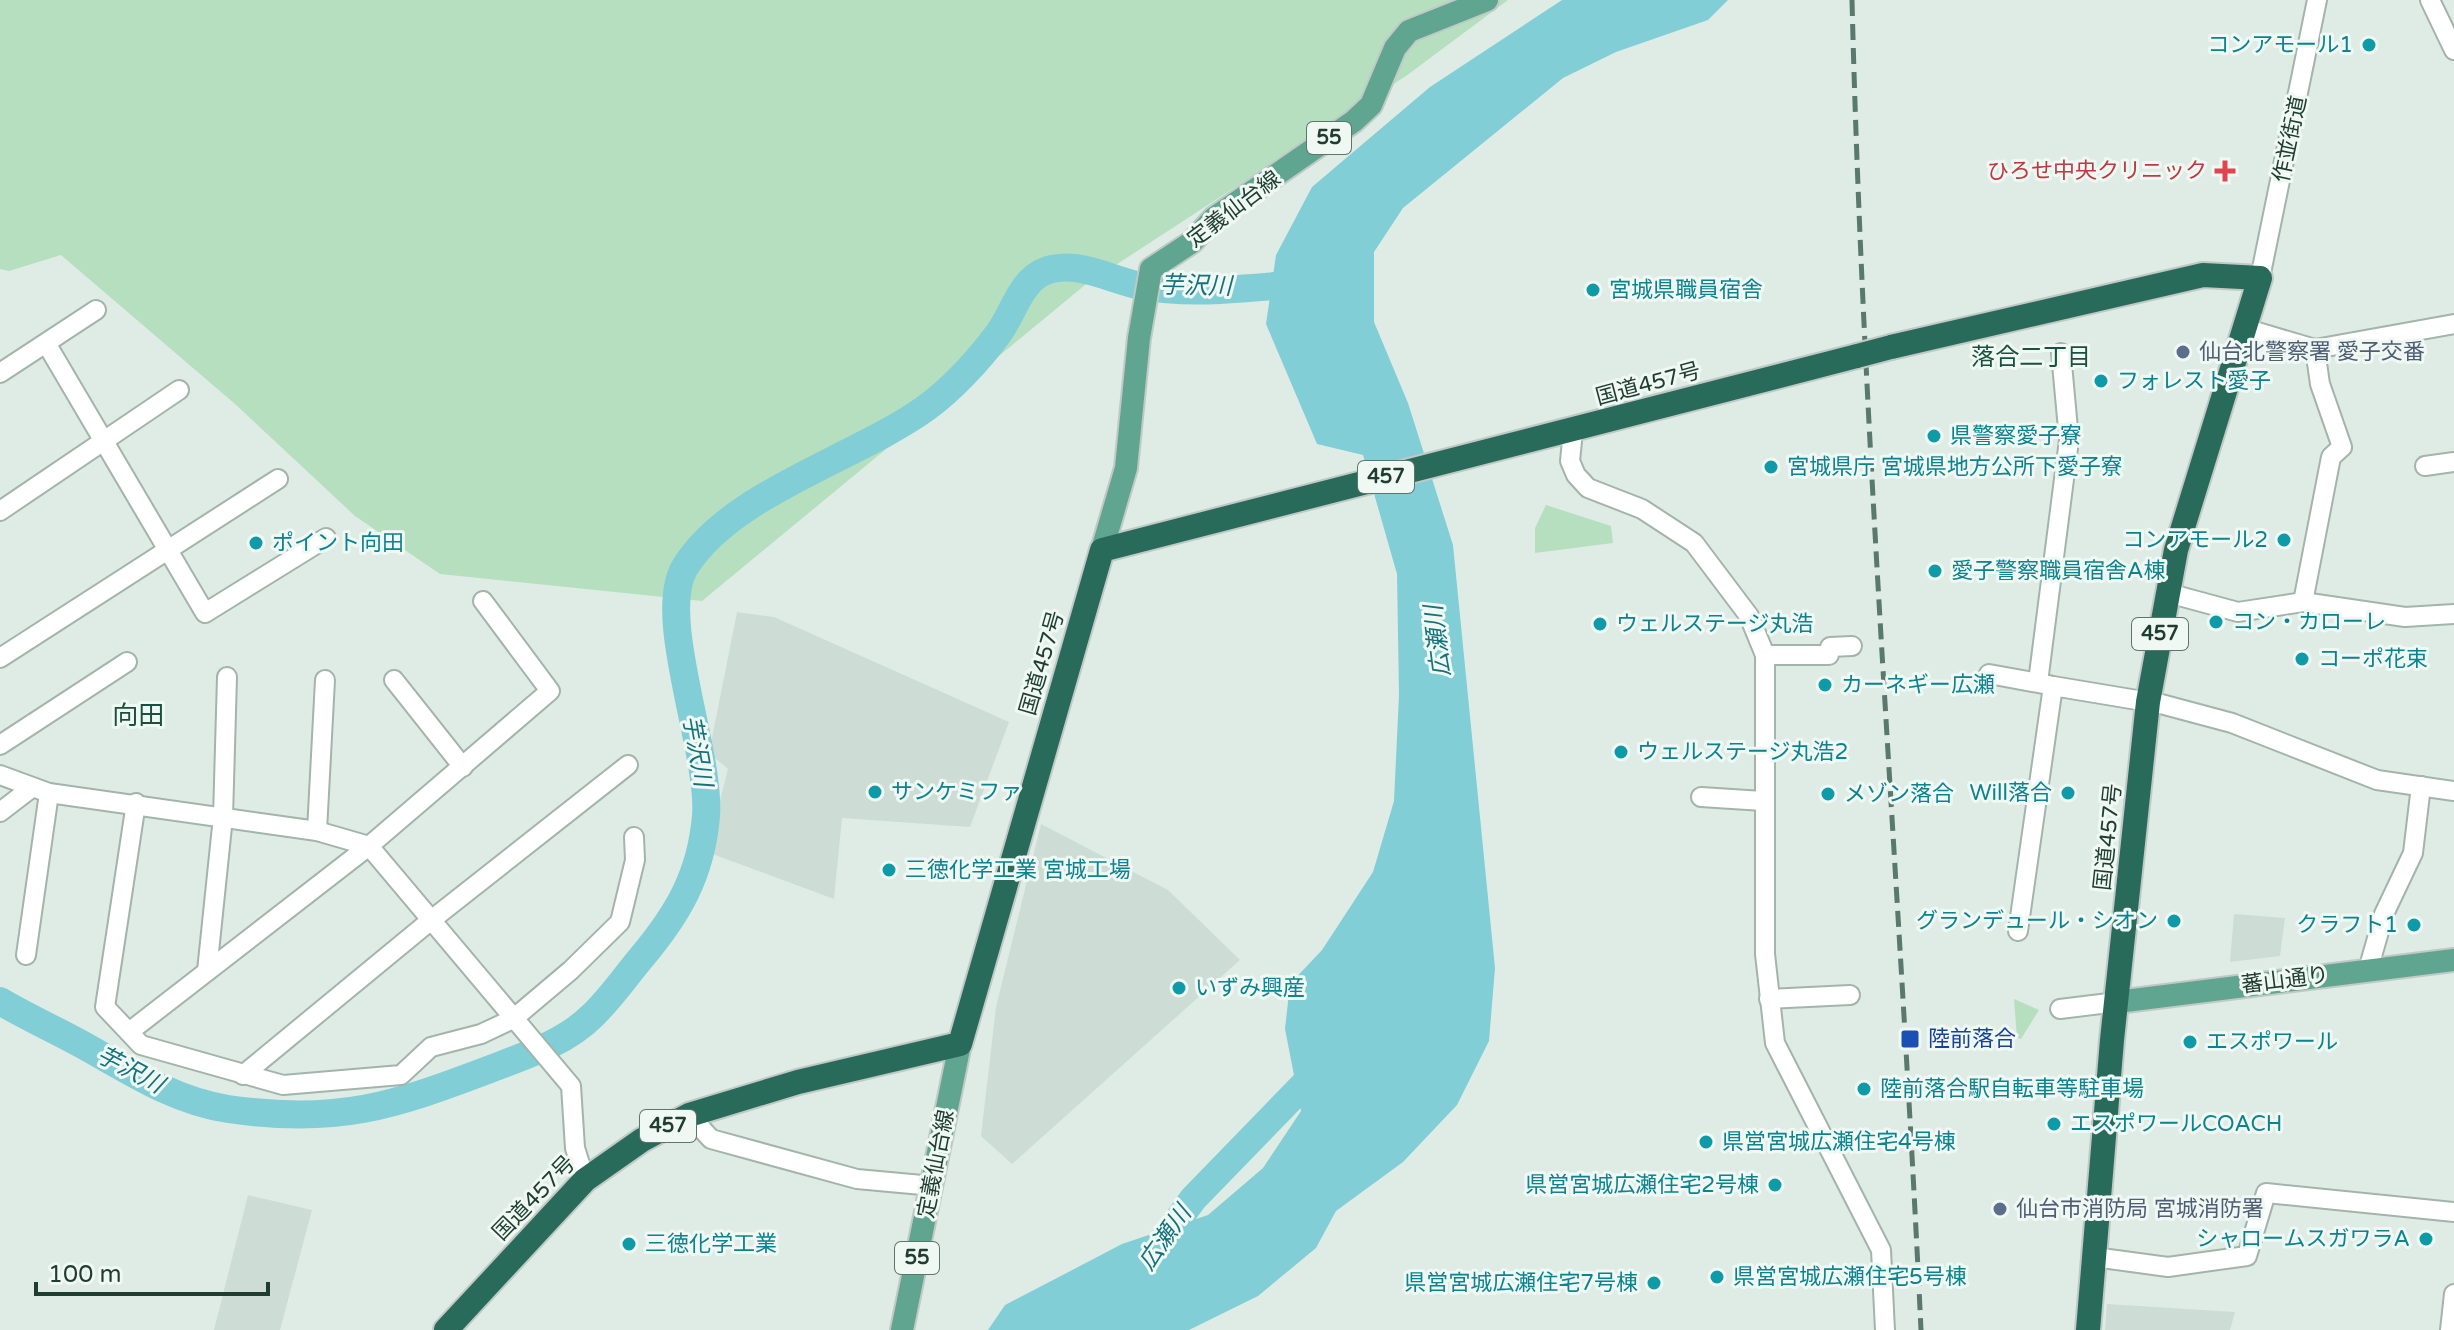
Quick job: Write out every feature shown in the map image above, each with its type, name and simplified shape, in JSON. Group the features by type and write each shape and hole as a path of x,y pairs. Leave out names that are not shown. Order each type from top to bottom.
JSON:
{"highway":[{"name":"国道457号","path":"446,1330 585,1180 642,1140 689,1115 809,1079 960,1044 1102,550 1891,347 2203,275 2260,278 2176,550 2148,702 2088,1330"}],"main road":[{"name":"定義仙台線","path":"1102,550 1126,468 1139,338 1151,269 1192,242 1214,218 1354,121 1371,105 1395,48 1409,31 1487,0"},
{"name":"蕃山通り","path":"2117,1002 2454,960"},
{"name":"定義仙台線","path":"902,1330 960,1044"}],"street":[{"name":"作並街道","path":"2260,278 2317,0"},
{"path":"2430,0 2454,50"},
{"path":"0,373 96,310"},
{"path":"2244,328 2315,349 2454,324"},
{"path":"46,343 106,439 205,613 326,538"},
{"path":"2303,602 2331,457 2342,447 2320,384 2315,349"},
{"path":"2018,931 2069,440 2061,353"},
{"path":"0,511 179,390"},
{"path":"1573,431 1570,461 1576,475 1588,488 1642,509 1669,526 1722,568 1749,616 1765,655 1765,954 1775,1043 1881,1250 1885,1330"},
{"path":"2425,466 2454,462"},
{"path":"0,658 278,479"},
{"path":"2168,593 2238,612 2303,602 2405,617 2454,614"},
{"path":"129,1032 369,846 550,691 483,601"},
{"path":"1765,655 1829,655 1830,647 1852,646"},
{"path":"0,745 127,662"},
{"path":"1989,674 2148,702 2232,723 2377,780 2454,791"},
{"path":"207,971 223,817 227,677"},
{"path":"317,831 325,680"},
{"path":"394,680 463,767"},
{"path":"243,1075 430,921 628,765"},
{"path":"0,775 30,789 49,793 317,831 369,846 571,1086 575,1148 585,1180"},
{"path":"2368,970 2384,914 2413,853 2421,786"},
{"path":"0,812 30,789"},
{"path":"26,955 49,793"},
{"path":"1701,797 1763,801"},
{"path":"136,803 105,1007 149,1049 283,1085 401,1075 431,1047 517,1021 620,922 635,860 634,837"},
{"path":"1769,999 1850,995"},
{"path":"2060,1009 2117,1002"},
{"path":"689,1115 711,1139 857,1179 933,1186"},
{"path":"2094,1257 2168,1267 2247,1256 2266,1193 2454,1212"},
{"path":"2450,1330 2454,1294"}],"shaded area":[{"name":"サンケミファ","path":"737,612 774,617 1009,722 970,827 842,818 834,899 707,852 728,769 709,753"},
{"name":"いずみ興産","path":"1041,824 1168,890 1240,960 1012,1164 981,1136 996,1007"},
{"path":"2234,914 2285,918 2280,956 2230,962"},
{"path":"248,1195 312,1210 280,1330 214,1330"},
{"path":"2107,1304 2235,1312 2230,1330 2105,1330"}],"green space":[{"path":"0,0 1508,0 1406,76 1085,285 702,601 440,574 355,516 235,404 61,255 9,271 0,269"},
{"path":"1546,505 1611,526 1613,543 1535,553 1535,528"},
{"path":"2014,999 2039,1010 2021,1039 2017,1038"}],"water":[{"path":"1562,0 1728,0 1708,20 1616,52 1563,78 1403,208 1374,252 1374,322 1408,403 1453,545 1495,968 1489,1041 1457,1105 1403,1162 1336,1211 1316,1248 1258,1296 1189,1330 988,1330 1005,1305 1122,1244 1208,1215 1263,1168 1301,1111 1285,1029 1290,984 1322,950 1373,872 1394,801 1399,695 1397,574 1363,455 1317,444 1266,324 1276,255 1312,187 1430,87"}],"waterway":[{"name":"芋沢川","path":"0,1001 171,1092 208,1105 267,1113 334,1113 394,1102 493,1068 558,1040 582,1025 599,1009 654,942 686,893 699,857 706,816 705,789 676,618 677,589 685,567 706,541 732,518 763,498 926,408 982,354 1003,327 1027,285 1041,273 1065,267 1078,268 1141,286 1182,290 1310,283"},
{"name":"広瀬川","path":"1152,1256 1193,1199 1324,1064"}],"railway":[{"path":"1852,0 1864,333 1921,1330"}],"place":[{"name":"コンアモール1","path":"2369,45"},
{"name":"ひろせ中央クリニック","path":"2225,171"},
{"name":"宮城県職員宿舎","path":"1593,290"},
{"name":"仙台北警察署 愛子交番","path":"2183,352"},
{"name":"フォレスト愛子","path":"2101,381"},
{"name":"県警察愛子寮","path":"1934,436"},
{"name":"宮城県庁 宮城県地方公所下愛子寮","path":"1771,467"},
{"name":"コンアモール2","path":"2284,540"},
{"name":"ポイント向田","path":"256,543"},
{"name":"愛子警察職員宿舎A棟","path":"1935,571"},
{"name":"コン・カローレ","path":"2216,622"},
{"name":"ウェルステージ丸浩","path":"1600,624"},
{"name":"コーポ花束","path":"2302,659"},
{"name":"カーネギー広瀬","path":"1825,685"},
{"name":"ウェルステージ丸浩2","path":"1621,752"},
{"name":"サンケミファ","path":"875,792"},
{"name":"Will落合","path":"2068,793"},
{"name":"メゾン落合","path":"1828,794"},
{"name":"三徳化学工業 宮城工場","path":"889,870"},
{"name":"グランデュール・シオン","path":"2174,921"},
{"name":"クラフト1","path":"2414,925"},
{"name":"いずみ興産","path":"1179,988"},
{"name":"陸前落合","path":"1910,1039"},
{"name":"エスポワール","path":"2190,1042"},
{"name":"陸前落合駅自転車等駐車場","path":"1864,1089"},
{"name":"エスポワールCOACH","path":"2054,1124"},
{"name":"県営宮城広瀬住宅4号棟","path":"1706,1142"},
{"name":"県営宮城広瀬住宅2号棟","path":"1775,1185"},
{"name":"仙台市消防局 宮城消防署","path":"2000,1209"},
{"name":"シャロームスガワラA","path":"2426,1239"},
{"name":"三徳化学工業","path":"629,1244"},
{"name":"県営宮城広瀬住宅5号棟","path":"1717,1277"},
{"name":"県営宮城広瀬住宅7号棟","path":"1654,1283"}],"district":[{"name":"落合二丁目","path":"2031,357"},
{"name":"向田","path":"138,715"}]}
